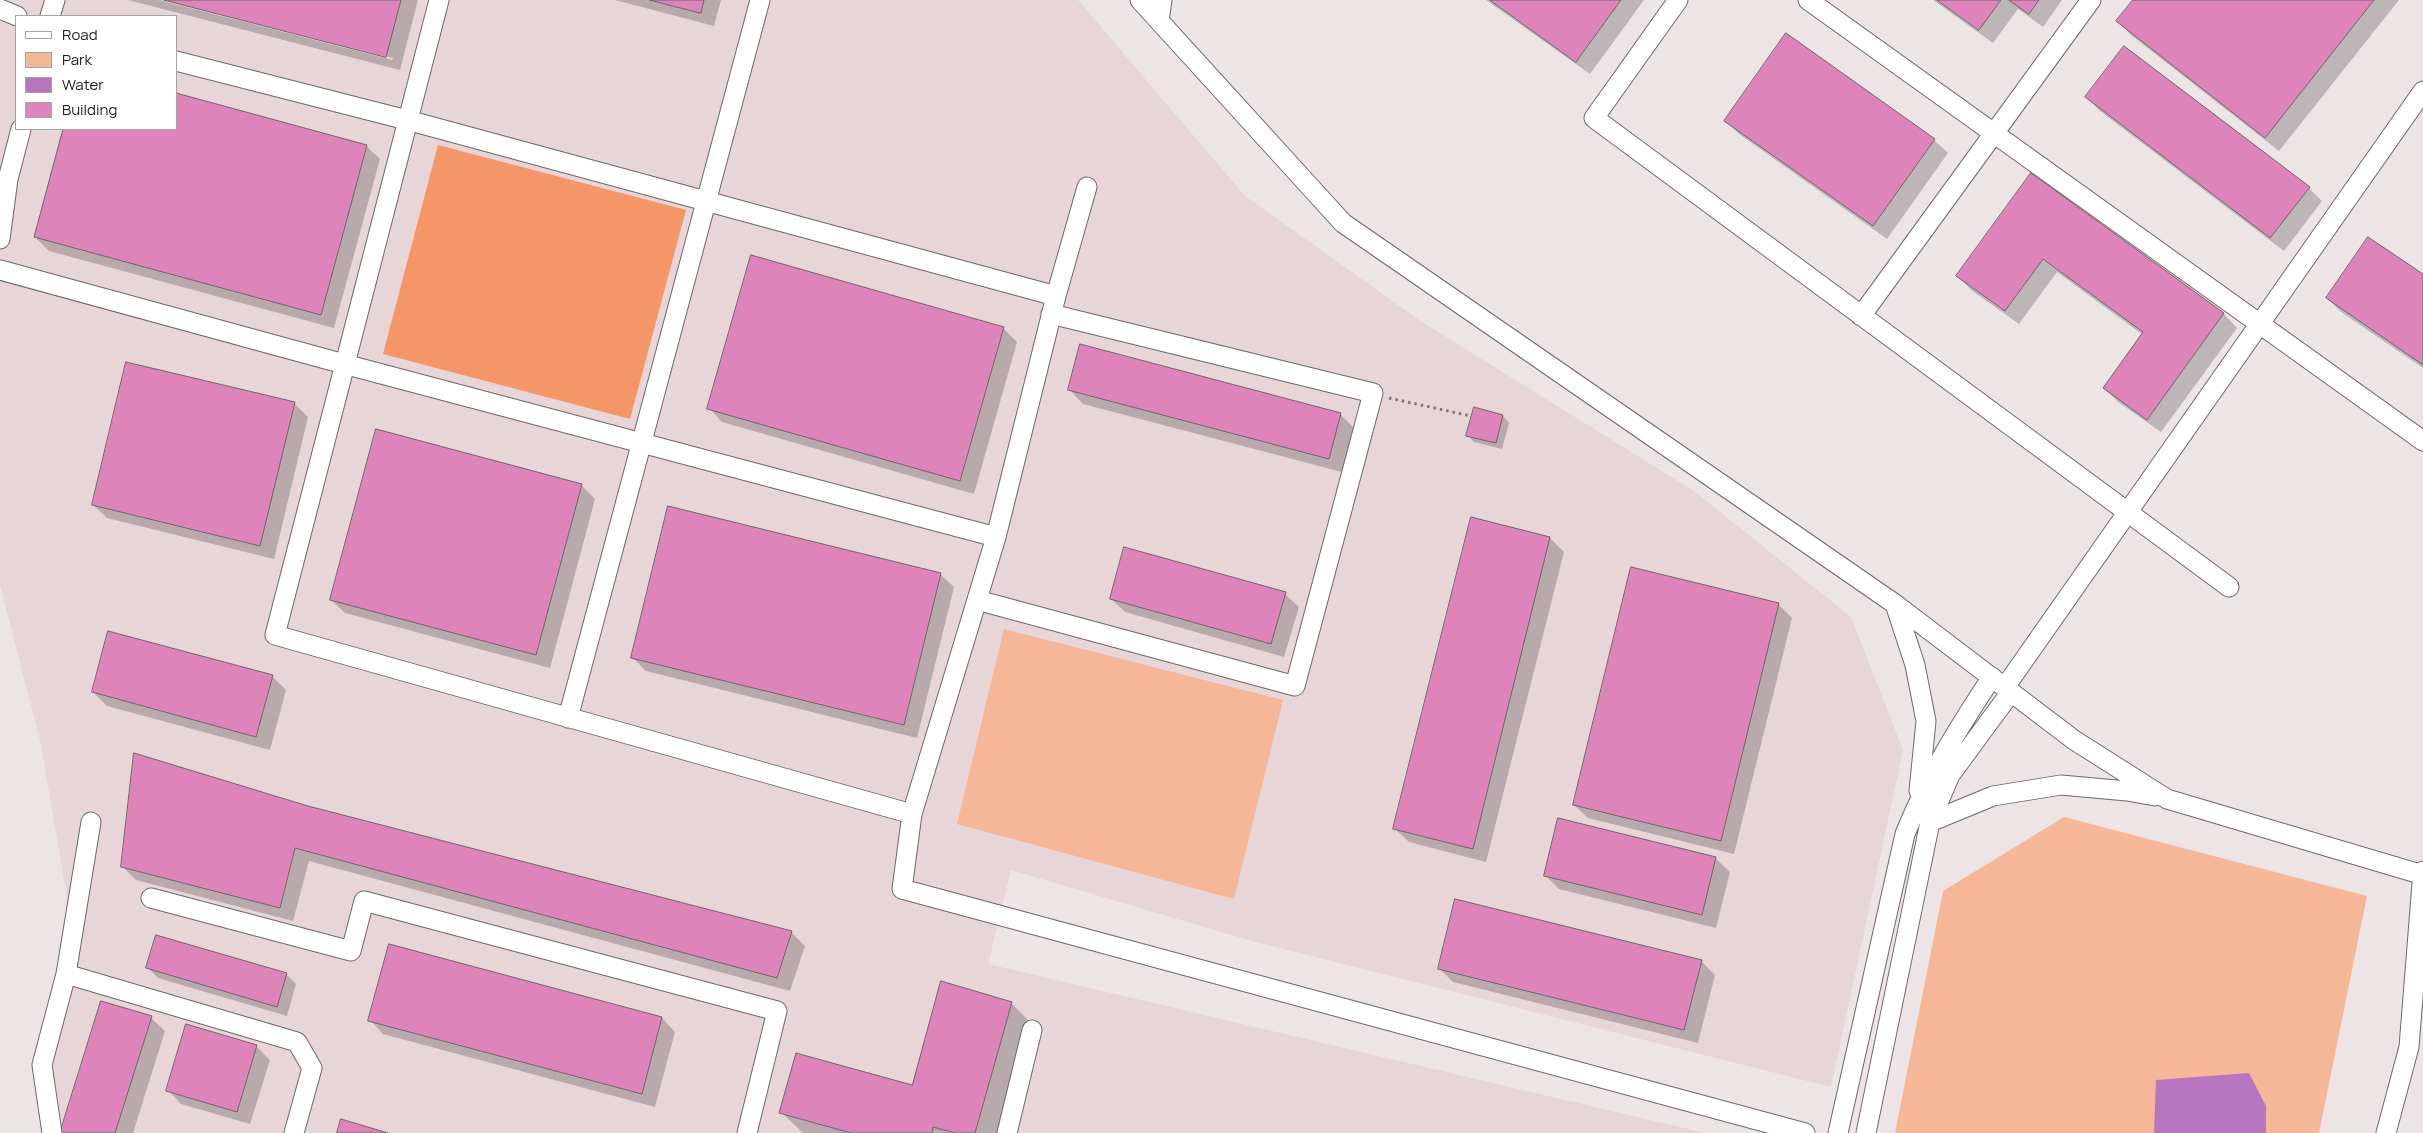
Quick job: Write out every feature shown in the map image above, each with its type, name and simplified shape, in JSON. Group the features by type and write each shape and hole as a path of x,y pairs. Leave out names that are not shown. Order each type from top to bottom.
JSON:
{"street":[{"path":"50,15 55,0"},
{"path":"439,0 275,635 912,814"},
{"path":"568,718 705,199 760,0"},
{"path":"1140,0 1343,223 1895,604 2074,740 2167,799"},
{"path":"1159,21 1162,0"},
{"path":"1678,0 1594,118 2229,587"},
{"path":"1808,0 2423,441"},
{"path":"1861,316 2091,0"},
{"path":"0,9 15,15"},
{"path":"178,62 705,199 1056,296"},
{"path":"1866,1133 1930,822 1950,775 2003,685 2128,512 2423,91"},
{"path":"0,239 8,179 21,130"},
{"path":"1087,187 1051,314 996,537 912,814 902,889 1805,1133"},
{"path":"0,270 344,364 996,537"},
{"path":"976,600 1295,686 1373,393 1051,314"},
{"path":"1895,604 1915,665 1926,721 1918,801"},
{"path":"1838,1133 1905,834 1918,801 1948,744 2003,685"},
{"path":"1930,822 1993,796 2061,785 2127,790 2167,799 2423,873 2409,1047 2386,1133"},
{"path":"52,1133 42,1065 66,974 91,822"},
{"path":"151,898 351,951 364,902 777,1011 747,1133"},
{"path":"66,974 297,1042 312,1068 294,1133"},
{"path":"1007,1133 1032,1030"}],"path":[{"path":"1391,399 1471,416"}],"shaded area":[{"path":"0,0 1078,0 1245,196 1422,322 1694,491 1851,617 1903,750 1831,1087 1252,941 1011,870 988,964 1705,1133 41,1133 34,1072 70,916 41,744 0,585"},
{"path":"438,145 686,210 630,419 383,354"}],"green space":[{"path":"1004,629 1283,700 1234,899 957,824"},
{"path":"2064,817 2367,896 2319,1133 1895,1133 1943,891"}],"water":[{"path":"2249,1073 2266,1106 2266,1133 2154,1133 2156,1080"}],"building":[{"path":"164,0 401,0 386,57"},
{"path":"650,0 704,0 701,13"},
{"path":"1490,0 1621,0 1576,62"},
{"path":"1937,0 2001,0 1979,30"},
{"path":"2009,0 2039,0 2029,14"},
{"path":"2133,0 2374,0 2265,138 2116,21"},
{"path":"1786,33 1935,139 1873,226 1724,121"},
{"path":"2124,46 2310,187 2270,238 2085,97"},
{"path":"178,94 367,145 321,315 34,237 63,130 178,130"},
{"path":"2031,173 2224,313 2147,420 2103,388 2143,332 2043,259 2005,311 1956,276"},
{"path":"2368,237 2423,274 2423,365 2326,298"},
{"path":"751,255 1004,327 960,481 707,409"},
{"path":"1080,344 1341,413 1329,459 1068,390"},
{"path":"126,362 295,402 260,546 92,505"},
{"path":"1474,407 1503,415 1496,443 1466,436"},
{"path":"376,429 582,484 536,655 330,600"},
{"path":"668,506 941,573 904,725 631,658"},
{"path":"1471,517 1550,537 1473,849 1393,829"},
{"path":"1124,547 1286,592 1271,644 1110,599"},
{"path":"1631,567 1779,603 1721,841 1573,805"},
{"path":"108,631 273,675 256,737 92,692"},
{"path":"134,753 308,806 792,931 777,978 295,848 280,908 121,867"},
{"path":"1558,818 1716,857 1702,915 1544,876"},
{"path":"1455,899 1702,960 1684,1030 1438,969"},
{"path":"156,935 287,973 277,1007 146,968"},
{"path":"389,944 662,1017 642,1094 368,1021"},
{"path":"941,981 1012,1002 975,1133 955,1133 933,1127 932,1133 851,1133 779,1113 796,1053 912,1085"},
{"path":"101,1001 152,1016 115,1133 60,1133"},
{"path":"186,1024 257,1045 237,1112 166,1091"},
{"path":"341,1119 388,1133 337,1133"}]}
